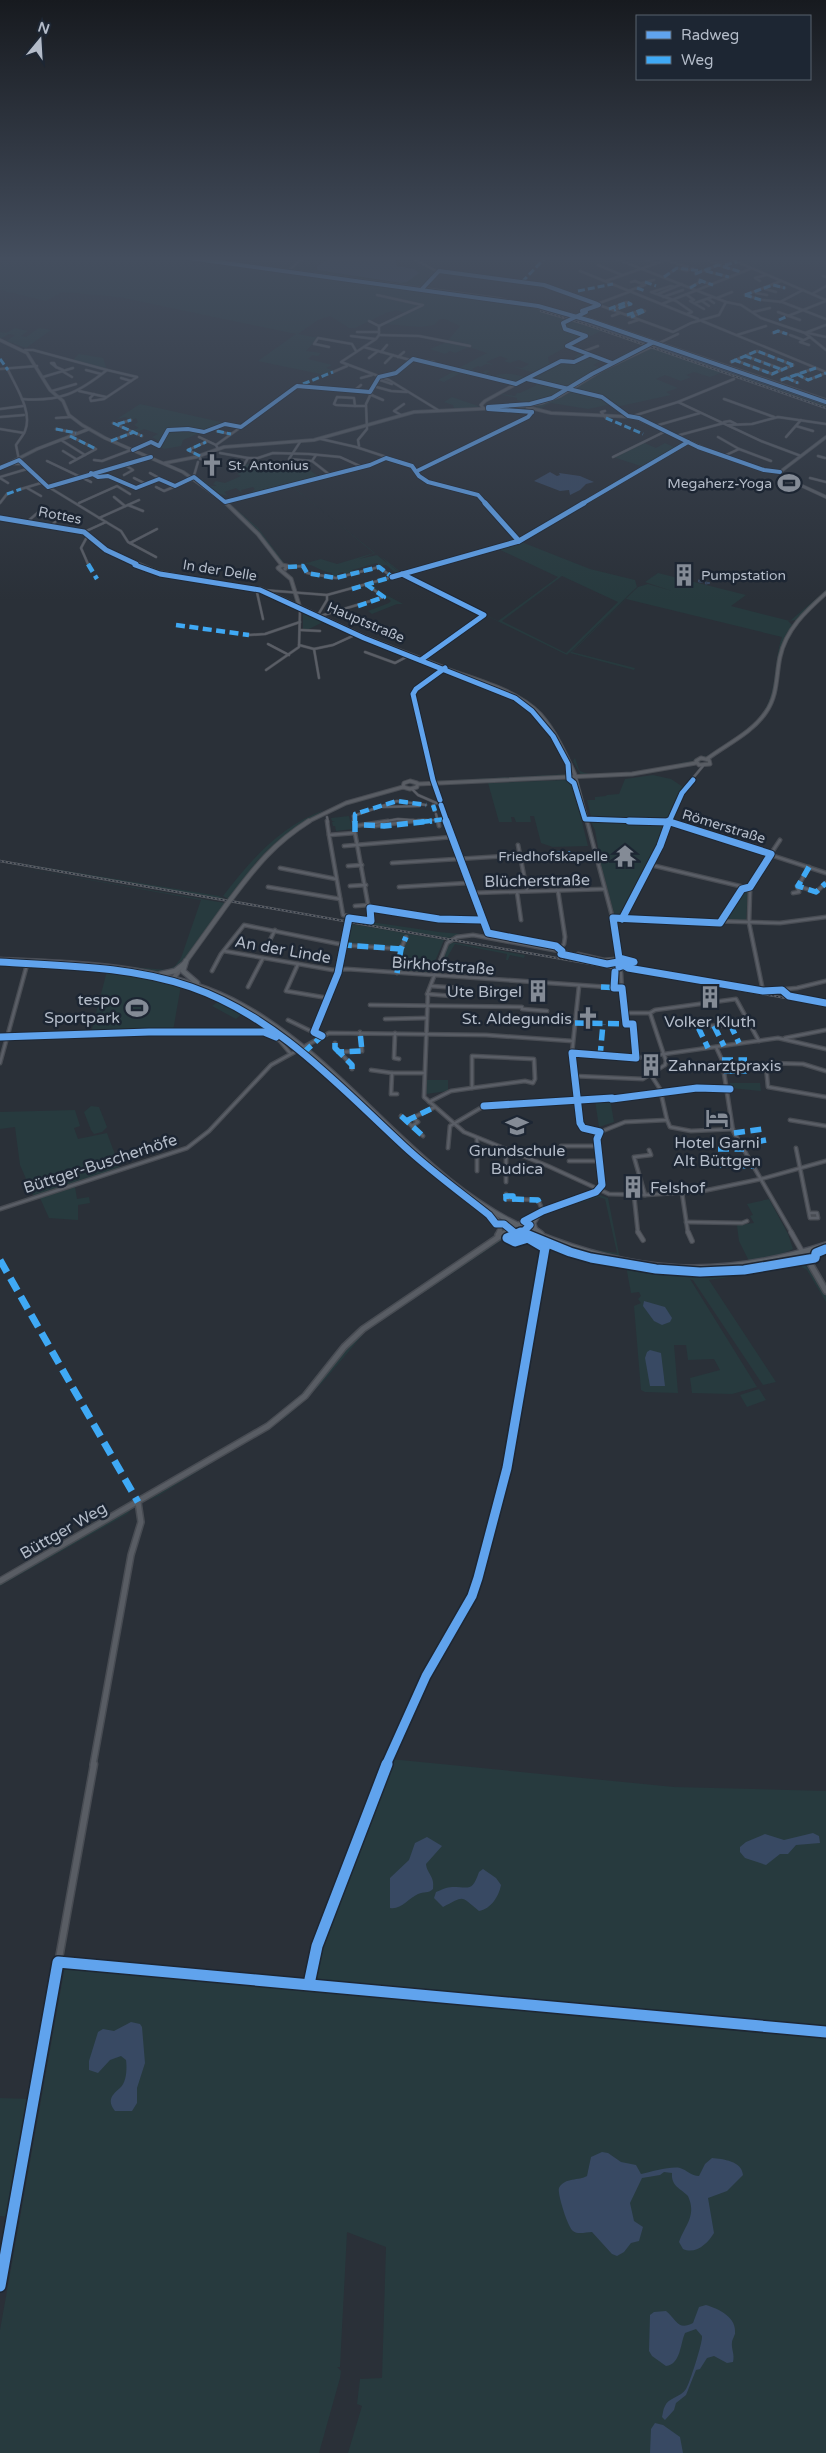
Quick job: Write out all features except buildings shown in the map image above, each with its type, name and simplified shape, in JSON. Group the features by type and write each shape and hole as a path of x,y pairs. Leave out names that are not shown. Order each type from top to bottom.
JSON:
{"main road":[{"path":"0,960 111,967 153,974 206,989 244,1007 302,1047 421,1157 486,1207 516,1225 549,1240 607,1258 669,1268 746,1266 804,1253 826,1245"},
{"path":"153,974 175,971 186,961"},
{"path":"186,961 182,970 184,973 206,989"},
{"path":"541,1212 533,1221 534,1226 549,1240"}],"street":[{"path":"9,372 22,399 23,406 24,433 16,444 19,460 22,464 42,483 121,530 129,543 156,556"},
{"path":"41,372 52,391 61,399 71,417 111,441 165,463 193,479 255,529 282,565 279,568 286,568 299,605"},
{"path":"43,377 58,372"},
{"path":"65,372 72,377"},
{"path":"92,372 101,376"},
{"path":"22,399 42,401 61,399 89,386 104,372"},
{"path":"94,394 90,398 91,401 106,397 137,377 117,372"},
{"path":"365,372 397,385 438,410"},
{"path":"359,446 358,440 366,433 368,427 365,406 369,393 379,378 397,372"},
{"path":"483,408 481,405 485,401 539,372"},
{"path":"198,437 217,447 300,442 368,427 401,415 438,410 532,406 557,398 601,372"},
{"path":"743,372 826,400"},
{"path":"781,380 802,372"},
{"path":"797,374 808,380 825,372"},
{"path":"361,378 372,375"},
{"path":"121,378 132,381"},
{"path":"379,378 397,385"},
{"path":"790,378 798,383"},
{"path":"532,406 537,410 604,417 633,416 678,402 734,379"},
{"path":"52,391 76,384"},
{"path":"355,391 361,385"},
{"path":"373,386 391,392 407,392"},
{"path":"112,387 118,389"},
{"path":"348,390 369,393 383,400"},
{"path":"78,391 106,397"},
{"path":"355,406 354,398 337,397 334,404 336,405 355,406 365,406"},
{"path":"724,399 775,417 826,424"},
{"path":"678,402 760,441 801,456"},
{"path":"401,415 394,411 404,404"},
{"path":"0,408 23,406"},
{"path":"604,417 601,412 605,411"},
{"path":"655,426 701,412"},
{"path":"0,417 24,415"},
{"path":"633,416 723,456 768,471 780,472 826,437"},
{"path":"56,418 71,417"},
{"path":"728,425 756,423 775,417"},
{"path":"118,424 130,420"},
{"path":"786,437 801,420"},
{"path":"676,436 730,421 737,425"},
{"path":"113,423 142,436"},
{"path":"796,426 813,431"},
{"path":"165,463 200,456 217,447 241,427"},
{"path":"56,429 65,431 96,449 70,463"},
{"path":"0,468 89,429"},
{"path":"226,429 222,432 231,434"},
{"path":"0,430 24,433"},
{"path":"613,457 666,431"},
{"path":"111,441 134,432"},
{"path":"320,438 359,446 386,458 411,465 417,470 419,476 428,482 461,490"},
{"path":"718,438 771,462"},
{"path":"61,440 85,455"},
{"path":"78,444 84,442"},
{"path":"206,442 188,450 200,456 200,459 221,461"},
{"path":"300,442 289,459 312,461 330,475"},
{"path":"191,444 196,446"},
{"path":"723,456 739,449"},
{"path":"94,460 102,461 131,450"},
{"path":"63,451 76,459"},
{"path":"220,453 248,458 258,458 264,453 316,455 342,458 362,467"},
{"path":"18,455 26,456"},
{"path":"312,461 316,455"},
{"path":"818,456 826,458"},
{"path":"99,471 151,457"},
{"path":"244,464 248,458"},
{"path":"322,477 362,467 386,458"},
{"path":"822,460 826,458"},
{"path":"47,461 90,482"},
{"path":"193,479 198,462"},
{"path":"417,470 438,462"},
{"path":"11,464 22,464"},
{"path":"124,475 133,470 125,464"},
{"path":"0,478 26,469"},
{"path":"780,472 785,478 826,497"},
{"path":"48,487 91,473"},
{"path":"150,473 175,486"},
{"path":"0,478 8,483"},
{"path":"134,478 146,484 159,479"},
{"path":"810,478 826,482"},
{"path":"156,487 164,491 193,479"},
{"path":"223,502 314,479"},
{"path":"21,489 42,483"},
{"path":"78,503 117,486 130,494"},
{"path":"26,488 41,496"},
{"path":"0,502 7,494"},
{"path":"114,497 127,505 143,511"},
{"path":"98,518 139,500"},
{"path":"27,522 41,507"},
{"name":"Rottes","path":"0,518 84,532 106,550 136,564"},
{"path":"51,526 59,518 68,521"},
{"path":"84,532 106,522"},
{"path":"129,543 158,529"},
{"path":"88,535 81,547 88,564"},
{"name":"In der Delle","path":"136,564 160,573 219,584 256,588 299,605"},
{"name":"In der Delle","path":"263,590 327,595 392,577 379,568 342,579 313,575 307,573 302,566 286,568"},
{"path":"319,616 384,597 367,585"},
{"path":"256,588 263,619"},
{"path":"403,787 403,784 408,781 418,784 643,773 696,762 699,758 707,759 745,734 765,714 775,694 780,656 786,637 803,614 826,593"},
{"path":"319,616 327,600 327,595"},
{"name":"Hauptstraße","path":"299,605 357,634 512,694 534,708 564,750 576,777"},
{"path":"266,670 289,655 299,644 300,610 303,608"},
{"path":"249,636 265,634 300,622"},
{"path":"300,630 320,631"},
{"path":"299,644 314,650 333,645 357,634"},
{"path":"268,644 289,655"},
{"path":"314,650 319,678"},
{"path":"366,652 395,663 410,655"},
{"path":"696,762 703,766 710,764 707,759"},
{"path":"622,919 651,865 682,793 703,766"},
{"path":"576,777 613,918 619,958 616,960"},
{"path":"412,789 418,784"},
{"path":"173,979 263,857 300,826 346,803 403,787 412,789 418,795 434,804"},
{"path":"434,804 440,826"},
{"path":"446,819 384,826 355,826 354,815 395,805 441,805 446,819 459,859 485,931 490,934 604,962 616,960 628,968 763,991 782,990 826,981"},
{"path":"328,817 329,835 343,915 371,921 355,832 329,835"},
{"name":"Römerstraße","path":"587,819 670,822 826,873"},
{"path":"344,846 452,837"},
{"path":"720,922 742,889 748,888 780,840"},
{"path":"518,844 528,891"},
{"path":"392,863 521,855"},
{"path":"562,857 596,856"},
{"path":"348,866 362,865"},
{"path":"651,865 748,888"},
{"path":"797,886 810,867"},
{"path":"280,868 336,879"},
{"path":"399,887 468,883"},
{"path":"797,886 816,892 826,883"},
{"path":"350,886 366,885"},
{"path":"794,893 799,892 797,886"},
{"path":"268,887 340,899"},
{"path":"748,888 750,890 749,923 763,991"},
{"name":"Blücherstraße","path":"471,893 604,889"},
{"path":"558,891 565,936 564,944 559,950"},
{"path":"517,892 521,920"},
{"path":"355,906 439,919 481,920"},
{"path":"613,918 749,923 785,923 825,918"},
{"path":"212,971 224,951 244,925 344,945 401,948"},
{"path":"270,940 275,930"},
{"path":"559,950 480,936 461,935 447,943 434,975 426,1006 424,1096 454,1124 477,1138 553,1168 609,1194 682,1194 800,1169 826,1160"},
{"path":"397,973 401,948 406,937"},
{"path":"314,1032 339,970 344,945"},
{"name":"An der Linde","path":"224,951 339,970"},
{"path":"248,987 263,958"},
{"path":"0,1063 28,963"},
{"path":"298,964 286,991 328,998"},
{"name":"Birkhofstraße","path":"339,970 622,988"},
{"path":"621,973 623,1010 625,1013 650,1013 655,1010 736,1000 759,1041"},
{"path":"431,986 459,988"},
{"path":"579,986 572,1053 580,1124 585,1128 600,1132 626,1122 667,1120"},
{"path":"782,990 789,996 826,1003"},
{"path":"428,994 452,996"},
{"path":"370,1005 508,1007 547,1011"},
{"path":"574,1076 642,1079 666,1064 650,1013"},
{"path":"385,1019 426,1018"},
{"path":"288,1020 322,1036"},
{"path":"698,1027 750,1023"},
{"path":"572,1053 618,1058 664,1054 784,1038 826,1030"},
{"path":"92,1034 264,1032 272,1034 290,1053"},
{"name":"Büttger-Buscherhöfe","path":"0,1209 186,1148 208,1132 270,1066 322,1036 336,1032 360,1032 507,1035 572,1041"},
{"path":"339,1052 363,1050 360,1032"},
{"path":"395,1033 394,1058 399,1058"},
{"path":"784,1038 826,1049"},
{"path":"334,1043 334,1048 346,1058 352,1065 352,1069"},
{"path":"716,1047 723,1064 732,1129 826,1291"},
{"path":"346,1052 346,1058"},
{"path":"429,1102 451,1092 472,1089 526,1081 533,1083 535,1078 534,1059 472,1056 472,1089"},
{"path":"826,1071 803,1064 768,1064 766,1066 768,1087 826,1097"},
{"path":"372,1070 424,1074"},
{"path":"392,1073 391,1094 397,1094"},
{"path":"651,1075 656,1080 666,1108 670,1127 683,1130 732,1129"},
{"path":"448,1148 449,1129 484,1106"},
{"path":"406,1121 412,1117 414,1119 435,1107"},
{"path":"401,1116 423,1136"},
{"path":"412,1126 418,1122 414,1119"},
{"path":"790,1120 826,1126"},
{"path":"599,1191 602,1181 598,1146 600,1132"},
{"path":"477,1138 477,1171"},
{"path":"561,1146 598,1146"},
{"path":"796,1148 809,1213"},
{"path":"506,1150 506,1182"},
{"path":"645,1195 634,1157 651,1155 649,1150"},
{"path":"568,1160 600,1161"},
{"path":"516,1225 541,1212 599,1191"},
{"path":"682,1194 688,1235 692,1241"},
{"path":"506,1195 506,1199 538,1200 541,1212"},
{"path":"634,1195 638,1235 642,1240"},
{"path":"486,1207 500,1222 501,1230 496,1238"},
{"path":"686,1222 742,1223 747,1221"},
{"name":"Büttger Weg","path":"0,1581 254,1435 283,1415 305,1396 363,1328 516,1225"},
{"path":"0,2286 131,1555 143,1519 142,1509 138,1502"}],"green space":[{"path":"313,372 331,372 325,375"},
{"path":"452,372 461,372 444,382 438,380"},
{"path":"469,372 481,374 487,372 494,376 510,374 527,378 484,400 477,408 454,408 453,405 444,402 452,397 478,406 482,401 512,384"},
{"path":"540,372 594,372 578,382 598,372 559,395 521,407 532,406 534,411 505,409 530,413 500,410 497,414 499,410 502,409 501,406 484,406 528,403 517,400 517,398 499,394 503,392 502,394 515,396 517,393 504,392 520,393 537,385 533,382 538,379 529,378"},
{"path":"599,372 693,372 686,375 691,377 681,381 665,375 656,379 678,388 666,392 671,395 616,407 612,404 588,409 551,403 541,408 548,411 535,407 556,399 571,390 576,391 572,390"},
{"path":"696,372 722,372 710,377"},
{"path":"726,372 742,372 826,401 826,407"},
{"path":"140,404 230,424 216,426 183,440 181,446 164,449 161,447 164,444 155,443 159,441 152,437 158,434 144,429 137,432 133,430 139,428 134,425 138,422 136,418 132,420 125,417 117,419"},
{"path":"642,442 656,448 665,443 676,448 644,467 613,457"},
{"path":"261,462 304,466 319,477 247,495 255,489 253,487 241,490 242,493 236,488 224,492 228,496 220,494 226,501 205,486 223,501 195,479 202,479 211,486 217,486 213,484 216,481 225,483 241,476 237,474 244,471 239,470 245,464 256,465"},
{"path":"291,486 228,502 243,515 226,502"},
{"path":"226,503 258,528 285,564 301,564 286,565 283,564 258,530"},
{"path":"327,515 375,553 359,559 377,555 401,572 389,564 401,574 398,575 386,565 379,566 377,563 352,570 356,573 348,576 343,572 339,573 338,578 331,577 332,573 303,564 321,559 337,564 374,553"},
{"path":"519,541 590,569 635,580 637,587 567,655 483,614 482,616 404,576 498,621 558,577 496,548 407,575 403,573","holes":["562,576 618,602 566,653 502,621"]},
{"path":"658,573 746,595 731,606 789,621 792,625 782,645 774,687 771,698 767,708 764,712 753,724 762,714 771,696 782,637 626,599 572,652 635,668 634,670 570,653 638,587 648,584 672,591 645,582"},
{"path":"401,575 404,576 373,585 379,591 403,604 397,604 372,614 368,611 391,601 369,585"},
{"path":"826,590 796,620 790,621"},
{"path":"303,610 325,621 307,630 303,629"},
{"path":"446,669 502,691 515,698 527,706 536,713 562,752 567,764 528,707 505,694 442,671"},
{"path":"575,758 579,770 588,774 595,774 581,775 573,761"},
{"path":"696,759 663,768 643,771 612,774 656,769"},
{"path":"432,773 438,781 568,774 568,776 435,782"},
{"path":"653,775 671,779 683,787 668,819 591,817 587,800 619,794 625,779"},
{"path":"567,780 572,782 588,846 553,847 541,843 534,816 530,816 531,822 516,822 514,817 511,817 512,822 499,822 488,783"},
{"path":"324,810 288,833 272,846 258,860 228,899 223,896 255,857 267,846 293,826"},
{"path":"349,816 352,829 336,831 332,822 335,821 332,821 331,818"},
{"path":"591,822 665,825 647,869 621,917 615,917 601,865 595,830"},
{"path":"0,860 219,896 227,900"},
{"path":"0,864 225,903 184,961 174,970 161,973 0,959 87,963 167,970 175,966 181,958 201,900"},
{"path":"745,889 748,891 746,921 723,921"},
{"path":"350,919 461,934 449,938 355,922"},
{"path":"346,923 444,940 430,973 399,972 403,948 347,944"},
{"path":"451,942 525,955 524,958 510,955 508,960 506,960 507,954 455,944 442,966 442,972 445,975 439,972 446,949"},
{"name":"tespo Sportpark","path":"107,971 181,985 173,1031 91,1033"},
{"path":"219,1001 243,1013 236,1019 212,1006"},
{"path":"309,1059 414,1156 479,1208 430,1173 308,1061"},
{"path":"427,1080 448,1080 448,1091 426,1094"},
{"path":"730,1083 760,1083 761,1091 730,1088"},
{"path":"610,1099 614,1122 599,1127 595,1100"},
{"path":"91,1106 99,1107 107,1127 102,1132 94,1134 91,1130 84,1112"},
{"path":"75,1110 80,1126 74,1128 78,1139 107,1133 120,1168 34,1197 20,1165 15,1127 0,1129 0,1112"},
{"path":"75,1187 77,1199 89,1197 90,1203 78,1205 78,1220 49,1218 40,1198"},
{"path":"600,1195 608,1198 620,1259 584,1248 617,1253 605,1199 599,1197 576,1204 575,1202"},
{"path":"769,1199 788,1234 793,1249 780,1255 749,1261 739,1241 737,1225 754,1223 750,1216 753,1215 747,1204"},
{"path":"502,1237 505,1238 366,1331 321,1384 286,1417 158,1496 147,1501 268,1428 309,1393 364,1329"},
{"path":"793,1261 806,1265 826,1295 826,1302 807,1270 800,1266 709,1280 776,1382 763,1385 693,1280 690,1279 757,1387 732,1394 692,1393 690,1378 720,1370 714,1359 688,1360 686,1345 674,1345 678,1393 645,1392 641,1390 634,1306 641,1303 638,1299 641,1296 639,1292 631,1293 626,1266 668,1271 710,1272 752,1269"},
{"path":"759,1389 766,1400 747,1407 740,1395"},
{"path":"132,1509 127,1514 0,1586 0,1583"},
{"path":"390,1759 674,1787 826,1791 826,2453 348,2453 362,2406 357,2404 360,2379 382,2378 386,2247 347,2232 340,2367 337,2367 341,2371 319,2453 0,2453 0,2330 65,1966 99,1966 199,1975 209,1978 232,1978 317,1986 315,1973 318,1953"},
{"path":"0,2098 32,2099 10,2217 0,2216"}],"water":[{"path":"550,472 557,476 560,475 559,473 580,476 594,482 586,484 580,490 570,495 569,490 560,491 534,481"},
{"path":"644,1301 665,1307 672,1318 670,1322 662,1325 654,1321 643,1306"},
{"path":"650,1350 661,1353 665,1386 650,1386 645,1358"},
{"path":"813,1833 819,1836 820,1843 796,1845 788,1854 780,1854 766,1865 745,1858 740,1852 740,1847 746,1842 765,1834 784,1840"},
{"path":"427,1837 442,1846 426,1864 433,1881 433,1889 418,1894 401,1906 390,1908 390,1878 409,1860 415,1843"},
{"path":"483,1869 496,1878 501,1885 496,1898 487,1908 479,1911 463,1899 456,1900 443,1907 434,1898 436,1892 446,1888 467,1888 472,1886 479,1872"},
{"path":"131,2022 140,2024 142,2027 145,2063 137,2088 137,2103 132,2111 115,2111 111,2100 124,2082 126,2060 121,2056 110,2060 98,2073 89,2070 89,2061 98,2032 103,2029 114,2031"},
{"path":"602,2152 608,2153 621,2162 636,2165 641,2174 666,2168 680,2168 699,2176 705,2164 712,2158 736,2164 742,2170 743,2175 727,2191 708,2198 714,2233 705,2244 692,2250 683,2249 679,2242 691,2215 688,2196 675,2184 672,2173 664,2172 660,2175 642,2178 630,2203 634,2221 643,2227 639,2241 631,2243 624,2252 617,2256 612,2254 592,2232 580,2233 573,2231 561,2203 559,2191 559,2188 565,2182 587,2176 591,2157"},
{"path":"706,2305 721,2311 733,2323 735,2334 732,2342 733,2362 727,2363 714,2356 707,2358 700,2369 696,2370 686,2395 676,2403 674,2410 665,2420 662,2417 667,2403 684,2392 688,2386 702,2336 696,2329 685,2333 675,2362 666,2366 652,2356 649,2351 650,2315 654,2312 666,2311 678,2323 684,2326 693,2323 699,2307"},
{"path":"655,2423 663,2425 680,2437 683,2453 650,2453 651,2429"}],"waterway":[{"path":"733,372 826,404"},
{"path":"699,580 703,582 699,582 699,580"},
{"path":"706,582 710,583 706,584 706,582"}],"railway":[{"path":"724,372 826,408"},
{"path":"0,861 826,1005"}],"marked path":[{"path":"303,384 332,372"},
{"path":"768,372 772,374 776,372"},
{"path":"781,380 803,372"},
{"path":"797,374 808,380 826,373"},
{"path":"787,378 798,383"},
{"path":"606,418 643,434"},
{"path":"118,424 131,420"},
{"path":"113,423 142,436"},
{"path":"56,429 76,433"},
{"path":"217,431 231,434"},
{"path":"111,441 134,432"},
{"path":"70,436 96,449"},
{"path":"200,456 188,450 206,442"},
{"path":"7,494 21,489"},
{"path":"88,564 97,579"},
{"path":"288,567 303,566 307,573 328,578 344,577 379,567 392,577"},
{"path":"352,589 395,576"},
{"path":"358,606 384,597 367,585"},
{"path":"176,625 249,635"},
{"path":"355,833 355,814 397,801 426,805"},
{"path":"433,805 435,811"},
{"path":"364,825 384,826 446,819"},
{"path":"521,859 546,858 547,855 569,854 572,856"},
{"path":"566,857 596,856"},
{"path":"809,867 798,886 816,892 826,883"},
{"path":"397,973 401,949 406,937"},
{"path":"345,942 344,945 401,949"},
{"path":"601,987 619,988"},
{"path":"575,1023 629,1024"},
{"path":"600,1057 603,1024"},
{"path":"730,1024 739,1043"},
{"path":"714,1026 724,1046"},
{"path":"698,1027 708,1048"},
{"path":"352,1069 352,1065 339,1052 362,1051 360,1032"},
{"path":"303,1053 322,1036"},
{"path":"335,1043 335,1048 339,1052"},
{"path":"722,1060 747,1060"},
{"path":"724,1071 747,1071"},
{"path":"406,1121 412,1117 414,1119 435,1107"},
{"path":"401,1116 423,1136"},
{"path":"734,1133 763,1129"},
{"path":"741,1145 766,1140"},
{"path":"718,1149 744,1149"},
{"path":"718,1165 754,1166"},
{"path":"506,1194 506,1199 513,1199 513,1196 506,1196"},
{"path":"513,1199 538,1200 543,1211"},
{"path":"0,1260 138,1502"}],"cycle path":[{"path":"133,450 151,442 159,446 168,430 188,429 204,432 225,424 241,427 297,386 370,392 379,377 397,372"},
{"path":"469,372 516,384 539,372"},
{"path":"532,412 488,409 488,407 530,404 552,398 595,372"},
{"path":"740,372 826,402"},
{"path":"527,379 602,397 628,416 639,418 698,447 764,470 780,472"},
{"path":"417,471 528,417 532,412"},
{"path":"392,577 519,541 688,442"},
{"path":"0,468 19,460 48,487 151,457"},
{"path":"91,473 98,477 108,476 136,488 159,479 175,486 194,477 225,502 370,465 386,458 412,466 419,476 428,482 478,495 519,541"},
{"path":"0,518 84,532 106,550 136,564"},
{"path":"135,565 160,574 212,584 260,590 364,638 515,698 540,718 559,745 568,764 569,779 574,783 585,819 670,822 771,854 750,887 742,889 720,923 613,918 619,958 634,962 619,967"},
{"path":"402,574 484,615 421,660"},
{"path":"440,800 433,780 413,694 416,689 445,668"},
{"path":"622,919 660,846 677,802 693,780"},
{"path":"441,805 468,883 488,933 556,946 562,951 561,954 607,964 618,962 628,968 763,991 782,990 789,996 826,1003"},
{"path":"322,1036 314,1032 338,973 349,918 371,921 370,908 439,919 481,920"},
{"path":"0,962 121,971 168,980 222,1000 279,1034 330,1077 404,1146 489,1215 496,1224 504,1224 515,1233"},
{"path":"523,1232 530,1225 524,1221 543,1211 596,1192 602,1185 597,1139 600,1132 583,1128 580,1123 572,1053 636,1058 633,1024 626,1024 622,988 614,988 615,972"},
{"path":"0,1037 149,1032 264,1032 276,1037"},
{"path":"612,1099 697,1088 730,1089"},
{"path":"484,1106 612,1098"},
{"path":"545,1248 528,1238 515,1242 507,1238 521,1232 570,1252 613,1263 656,1269 700,1272 750,1269 781,1262 815,1258 816,1253 826,1249"},
{"path":"309,1984 317,1946 397,1737 426,1676 472,1596 478,1578 507,1468 545,1248"},
{"path":"0,2286 58,1962 826,2032"}],"place":[{"name":"St. Antonius","path":"212,465"},
{"name":"Megaherz-Yoga","path":"789,483"},
{"name":"Pumpstation","path":"684,575"},
{"name":"Friedhofskapelle","path":"625,856"},
{"name":"Ute Birgel","path":"538,991"},
{"name":"Volker Kluth","path":"710,997"},
{"name":"tespo Sportpark","path":"137,1008"},
{"name":"St. Aldegundis","path":"588,1018"},
{"name":"Zahnarztpraxis","path":"651,1065"},
{"name":"Hotel Garni Alt Büttgen","path":"717,1118"},
{"name":"Grundschule Budica","path":"517,1126"},
{"name":"Felshof","path":"633,1187"}]}
